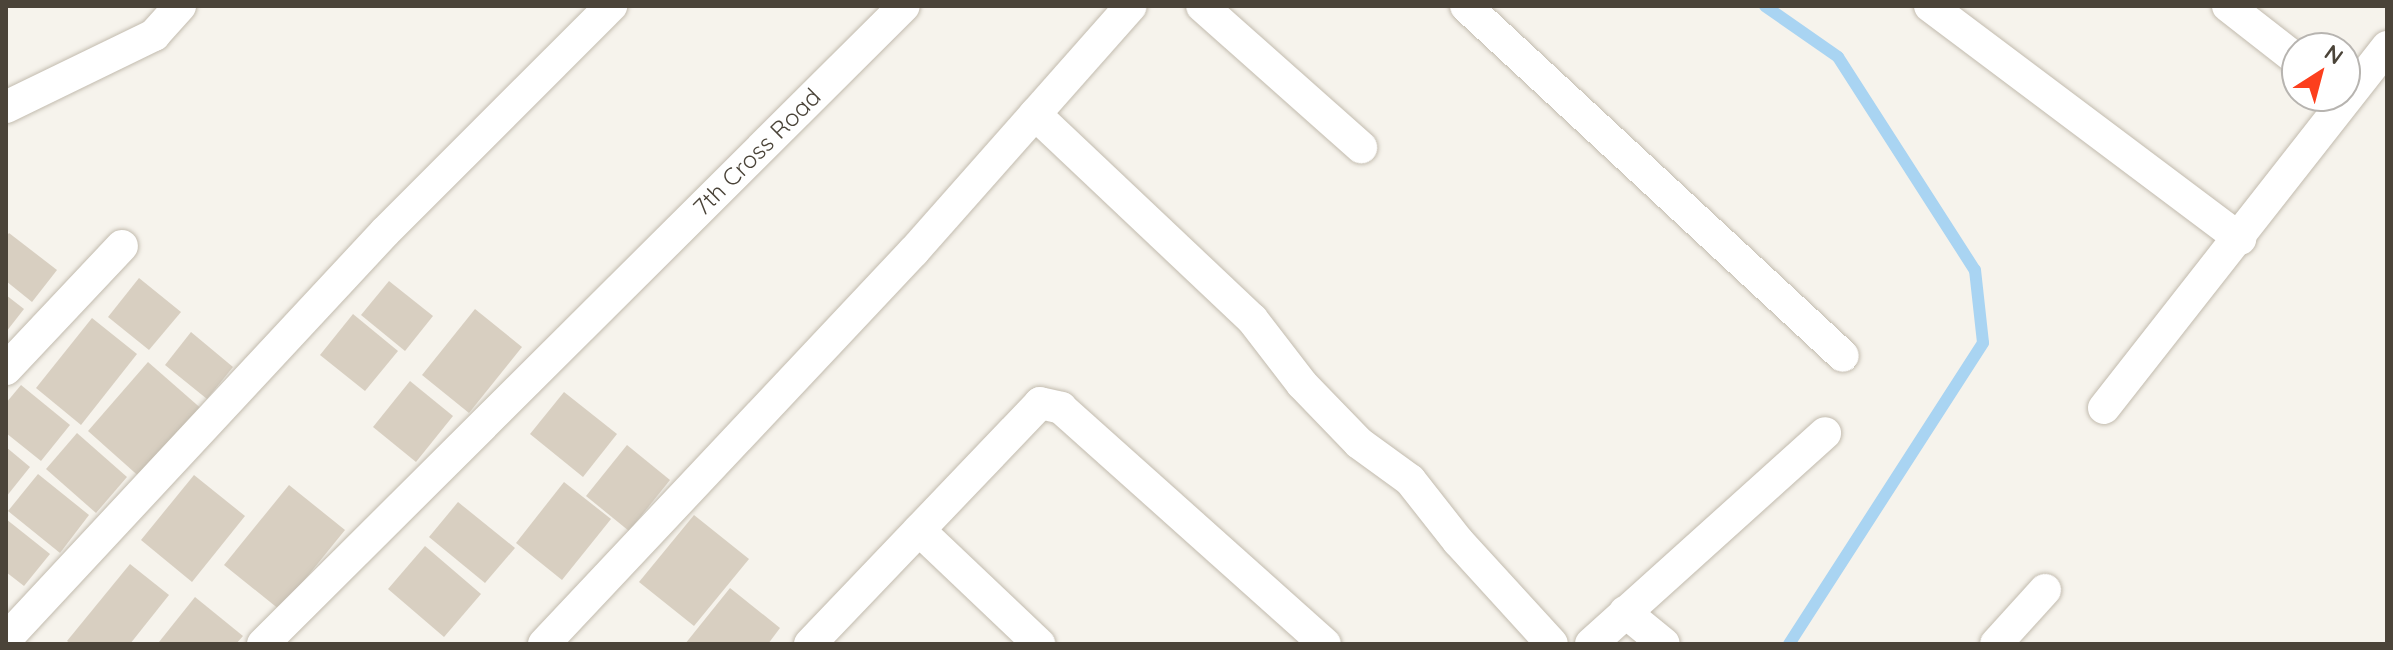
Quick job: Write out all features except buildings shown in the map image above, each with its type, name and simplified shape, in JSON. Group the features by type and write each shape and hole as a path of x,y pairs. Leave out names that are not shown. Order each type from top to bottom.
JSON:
{"street":[{"path":"6,107 154,35 180,6"},
{"path":"6,639 385,232 611,6"},
{"name":"7th Cross Road","path":"263,644 904,6"},
{"path":"544,644 914,251 1131,6"},
{"path":"1202,6 1361,147"},
{"path":"1930,6 2240,239"},
{"path":"2228,6 2281,47"},
{"path":"1485,12 1843,356"},
{"path":"2361,81 2384,57"},
{"path":"2104,408 2240,239 2335,112"},
{"path":"1035,114 1252,319 1302,384 1359,443 1410,480 1458,541 1552,644"},
{"path":"6,369 122,246"},
{"path":"810,644 1040,403 1061,408 1325,644"},
{"path":"1591,644 1825,433"},
{"path":"919,530 1039,644"},
{"path":"1996,644 2045,590"},
{"path":"1625,612 1664,644"}],"waterway":[{"path":"1765,6 1838,57 1975,270 1983,343 1789,644"}]}
